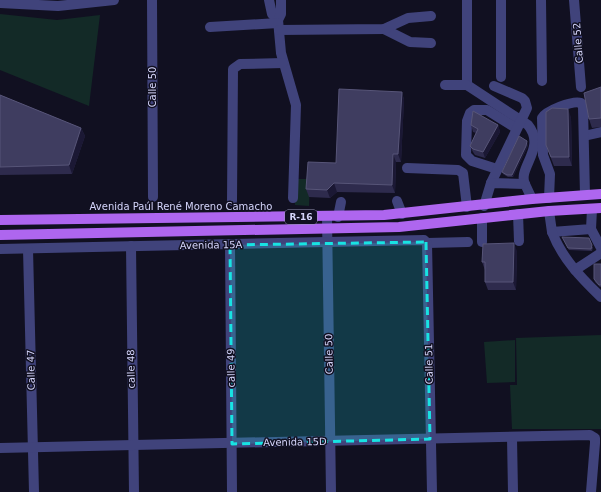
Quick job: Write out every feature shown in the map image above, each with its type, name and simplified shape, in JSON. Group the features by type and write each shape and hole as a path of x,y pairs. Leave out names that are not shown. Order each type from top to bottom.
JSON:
{"main road":[{"name":"Avenida Paúl René Moreno Camacho","path":"0,220 338,217 402,214 484,206 532,199 601,194"},
{"name":"R-16","path":"0,235 399,227 550,211 597,209"}],"street":[{"path":"0,3 59,3 114,0"},
{"name":"Calle 50","path":"152,0 153,197"},
{"path":"270,0 272,14 278,24 283,63 294,94 296,105 293,198"},
{"path":"278,24 281,14 281,0"},
{"path":"466,0 467,85"},
{"path":"500,0 501,77"},
{"path":"541,0 542,81"},
{"name":"Calle 52","path":"574,0 581,87"},
{"path":"384,29 408,18 431,16"},
{"path":"210,27 278,24 384,29 410,42 431,43"},
{"path":"232,201 233,69 240,64 283,63"},
{"path":"445,85 467,85 518,124"},
{"path":"484,206 497,169 526,108 525,101 494,86"},
{"path":"549,198 550,174 544,155 542,118 547,113 578,102 581,103 582,108 585,195"},
{"path":"497,169 472,161 466,155 468,116 474,110 483,109 530,128 533,136 533,152 524,173 525,184 532,199"},
{"path":"584,136 601,132"},
{"path":"407,168 458,170 463,173 467,207"},
{"path":"491,183 525,184"},
{"path":"338,217 341,202"},
{"path":"397,202 402,214"},
{"path":"597,209 591,229 601,248"},
{"path":"550,211 552,232 562,254 601,297"},
{"path":"518,214 519,241"},
{"name":"Calle 50","path":"326,217 331,492"},
{"path":"482,218 482,242"},
{"path":"552,232 591,229"},
{"name":"Avenida 15A","path":"0,249 425,241 468,242"},
{"name":"Calle 51","path":"425,241 432,492"},
{"name":"calle 49","path":"230,245 232,492"},
{"name":"calle 48","path":"131,246 134,492"},
{"name":"Calle 47","path":"28,249 34,492"},
{"path":"575,270 601,253"},
{"name":"Avenida 15D","path":"0,448 512,438 590,435 595,438 591,492"},
{"path":"512,438 513,492"}],"highlighted area":[{"path":"426,242 430,439 232,444 230,245"}],"green space":[{"path":"0,14 57,20 100,15 89,106 0,70"},
{"path":"295,179 310,179 309,206 295,205"},
{"path":"601,335 601,429 512,429 510,385 517,385 516,338"},
{"path":"515,340 515,382 487,383 484,342"}],"building":[{"path":"601,87 601,118 589,119 584,93"},
{"path":"339,89 402,92 398,154 393,154 392,185 334,183 327,190 306,189 308,162 336,163"},
{"path":"0,95 81,128 69,165 0,167"},
{"path":"552,108 568,109 569,157 551,157 546,145 546,112"},
{"path":"473,111 498,125 483,152 473,149 470,146 478,129 471,125"},
{"path":"519,136 527,141 526,146 512,175 507,175 502,172"},
{"path":"562,237 589,238 592,245 591,249 568,248"},
{"path":"514,243 513,282 485,282 485,262 482,262 483,244"},
{"path":"594,264 601,264 601,285 599,285 594,279"}]}
